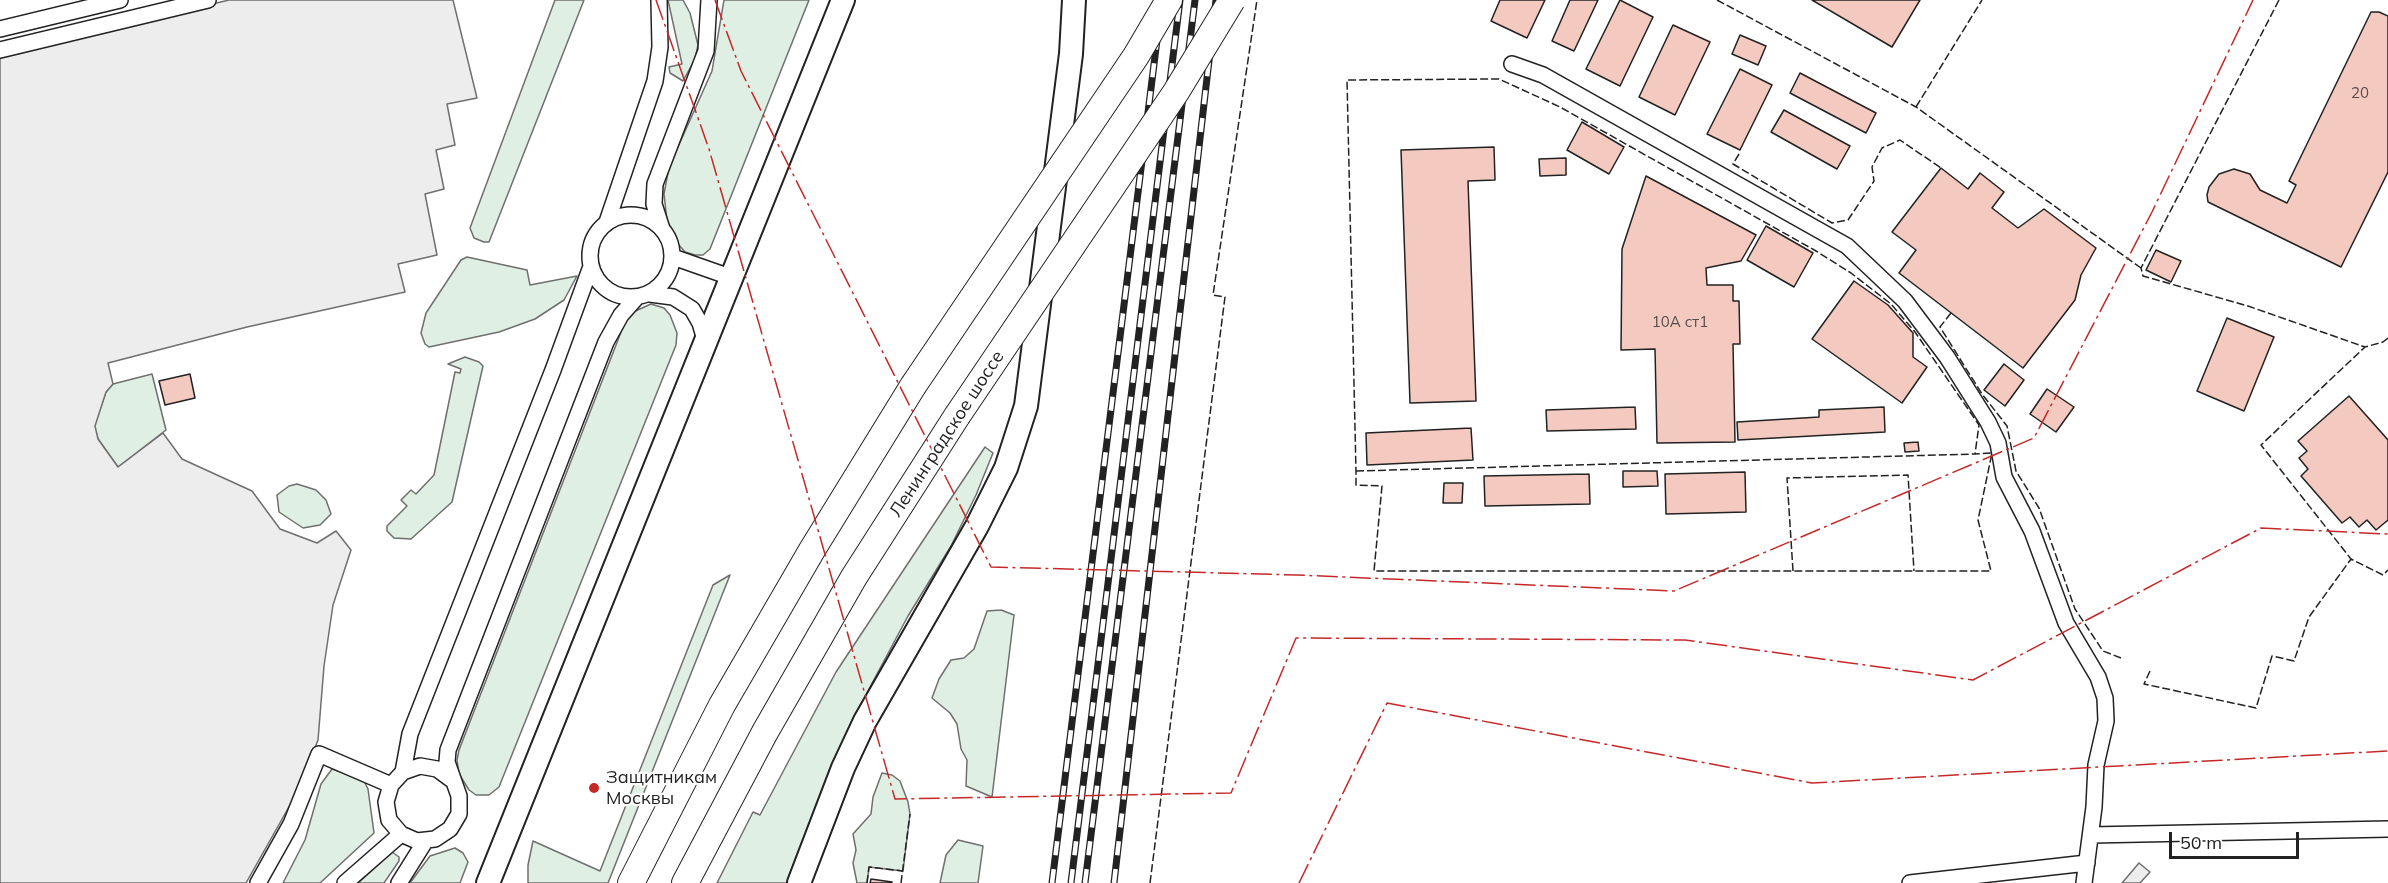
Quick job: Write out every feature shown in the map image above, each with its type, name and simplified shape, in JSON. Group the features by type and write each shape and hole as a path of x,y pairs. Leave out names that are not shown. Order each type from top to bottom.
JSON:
{"highway":[{"path":"631,883 722,705 812,550 913,386 1136,56 1169,0"},
{"name":"Ленинградское шоссе","path":"685,883 765,732 854,577 957,416 1176,92 1232,0"}],"main road":[{"path":"799,883 843,768 865,721 977,526 1006,468 1026,406 1035,352 1069,66 1074,0"},
{"path":"494,877 839,5"}],"street":[{"path":"0,29 120,0"},
{"path":"0,50 208,0"},
{"path":"403,772 410,734 554,370 590,269 590,244 607,222 654,81 660,47 659,0"},
{"path":"662,230 654,204 655,184 704,57 709,0"},
{"path":"1512,64 1543,75 1847,246 1905,301 1947,357 1998,443 2004,477 2032,531 2066,622 2098,677 2105,698 2106,721 2096,765 2091,835 2084,883"},
{"path":"452,780 437,769 420,766 403,772 391,785 386,802 390,820 401,834 417,841 435,839 450,829 459,814 459,796 447,762 448,750 606,342 621,315 643,295 666,280 674,257 667,234 649,218 625,214 607,222"},
{"path":"674,257 730,278"},
{"path":"590,269 603,288 624,298 643,295 673,297 692,309 700,323 705,340"},
{"path":"258,883 291,824 319,754 391,785"},
{"path":"2091,835 2388,829"},
{"path":"345,883 401,834"},
{"path":"399,883 426,840"},
{"path":"1910,883 2087,863"}],"green space":[{"path":"555,0 584,0 489,242 484,242 474,238 470,228"},
{"path":"668,0 683,0 690,13 698,45 695,59 683,81 670,73 669,67 682,64"},
{"path":"724,0 809,0 710,249 703,255 695,255 685,252 678,244 667,221 664,194 669,167 712,71"},
{"path":"467,257 527,270 530,285 577,276 564,300 535,319 499,332 429,347 425,344 421,333 426,313 461,260"},
{"path":"651,304 664,308 670,315 677,333 676,345 499,787 489,795 476,795 469,790 459,774 457,760 459,750 623,327 631,313"},
{"path":"465,357 483,366 452,502 411,539 394,538 387,531 387,526 407,506 401,500 411,490 416,494 434,475 455,372 460,373 461,369 448,364"},
{"path":"152,374 166,430 118,467 98,439 94,426 106,392 113,384"},
{"path":"985,447 993,453 976,495 951,546 908,616 854,717 829,772 788,883 717,883 753,812 760,815 836,672"},
{"path":"297,484 316,490 326,500 331,514 320,525 303,528 279,512 277,495 289,486"},
{"path":"730,575 608,883 528,883 528,865 533,841 600,871 713,585"},
{"path":"1001,610 1014,615 992,797 966,786 967,760 961,749 957,724 950,713 932,698 939,679 951,660 964,658 974,649 987,611"},
{"path":"332,769 360,778 365,783 368,789 374,833 320,883 283,883 305,840 321,784"},
{"path":"882,773 892,775 900,781 908,802 910,814 903,871 869,867 867,883 857,883 853,863 856,850 853,834 871,814 873,797"},
{"path":"958,840 983,846 978,883 940,883 946,855"},
{"path":"455,848 463,853 468,862 460,883 410,883 430,856"},
{"path":"392,852 399,857 399,861 384,883 358,883"}],"shaded area":[{"path":"229,0 453,0 477,98 447,104 455,145 436,150 444,189 425,194 437,255 398,264 405,292 247,327 108,363 113,384 106,392 95,426 98,439 118,467 163,433 182,459 252,491 280,529 317,543 336,531 351,550 333,605 324,666 318,740 299,789 246,883 0,883 0,55"},
{"path":"2139,863 2150,872 2140,883 2122,883"}],"building":[{"path":"1500,0 1545,0 1527,38 1491,21"},
{"path":"1570,0 1598,0 1574,51 1552,41"},
{"path":"1620,0 1653,17 1620,86 1586,69"},
{"path":"1812,0 1920,0 1892,47"},
{"path":"2371,12 2379,12 2388,16 2388,172 2341,267 2208,202 2207,195 2209,187 2219,174 2234,169 2250,174 2260,190 2287,203 2296,185 2289,181"},
{"path":"1673,25 1710,42 1675,115 1639,97"},
{"path":"1740,35 1766,46 1758,65 1732,54"},
{"path":"1740,69 1772,85 1740,150 1707,134"},
{"path":"1800,73 1876,113 1866,133 1790,93"},
{"path":"1784,110 1850,146 1837,169 1771,132"},
{"path":"1582,122 1624,147 1609,174 1567,150"},
{"path":"1494,147 1495,180 1468,181 1476,401 1410,403 1401,150"},
{"path":"1566,158 1566,175 1540,176 1539,159"},
{"path":"1941,168 1968,189 1980,173 2004,192 1992,208 2018,228 2044,209 2096,248 2081,275 2075,300 2023,368 1899,273 1916,250 1892,232"},
{"path":"1646,176 1756,235 1741,261 1706,268 1707,285 1733,285 1733,301 1739,301 1740,344 1733,344 1735,442 1657,443 1655,349 1621,350 1622,249"},
{"path":"1766,226 1813,253 1794,287 1747,260"},
{"path":"2156,250 2181,261 2171,282 2146,270"},
{"path":"1854,281 1888,305 1913,333 1913,357 1927,367 1902,403 1812,339"},
{"path":"2227,318 2274,337 2244,411 2197,391"},
{"path":"2004,364 2024,380 2005,406 1984,390"},
{"path":"190,374 195,398 165,405 159,381"},
{"path":"2047,389 2074,407 2056,432 2030,414"},
{"path":"2349,396 2388,440 2388,520 2376,530 2367,520 2359,527 2350,517 2342,523 2301,476 2308,469 2299,458 2307,451 2298,441"},
{"path":"1635,407 1636,429 1547,431 1546,410"},
{"path":"1884,407 1885,432 1738,440 1737,422 1819,417 1819,410"},
{"path":"1471,428 1473,460 1367,465 1366,433"},
{"path":"1918,442 1919,451 1905,452 1904,443"},
{"path":"1623,471 1657,471 1658,486 1623,487"},
{"path":"1745,472 1746,512 1666,514 1665,474"},
{"path":"1589,474 1590,504 1485,506 1484,476"},
{"path":"1444,483 1463,483 1462,503 1443,503"},
{"path":"871,879 892,882 892,883 870,883"}],"railway":[{"path":"1052,883 1162,0"},
{"path":"1071,883 1180,0"},
{"path":"1085,883 1195,0"},
{"path":"1114,883 1216,0"}],"fence":[{"path":"1150,883 1225,297 1213,295 1257,0"},
{"path":"1717,0 1916,107 2141,268"},
{"path":"1916,107 1982,0"},
{"path":"2279,0 2141,268 2143,276 2248,306 2365,347"},
{"path":"1356,471 1975,454 1992,453 1978,520 1991,571 1374,571 1382,486 1356,485 1347,80 1499,79 1560,107 1816,251 1851,273 1891,304 1915,332 1979,425 1975,454"},
{"path":"1739,154 1733,164 1832,223 1848,220 1874,181 1872,167 1882,148 1900,140 1941,168"},
{"path":"1951,313 1940,327 1982,394 2007,426 2016,471 2039,508 2075,609 2103,651 2121,658"},
{"path":"2388,338 2383,342 2365,347 2261,445 2351,559 2383,575 2388,570"},
{"path":"1793,571 1787,478 1908,475 1914,571"},
{"path":"2150,671 2144,684 2256,708 2272,656 2294,661 2309,617 2351,559"},
{"path":"901,883 910,814"},
{"path":"867,883 869,867 903,871"}],"power":[{"path":"656,0 709,149 895,799 1231,793 1296,638 1685,640 1973,680 2261,528 2388,534"},
{"path":"715,0 741,71 991,567 1297,575 1674,591 2034,438 2152,212 2253,0"},
{"path":"1299,883 1387,703 1812,783 2388,751"}],"place":[{"name":"Защитникам Москвы","path":"594,788"}]}
